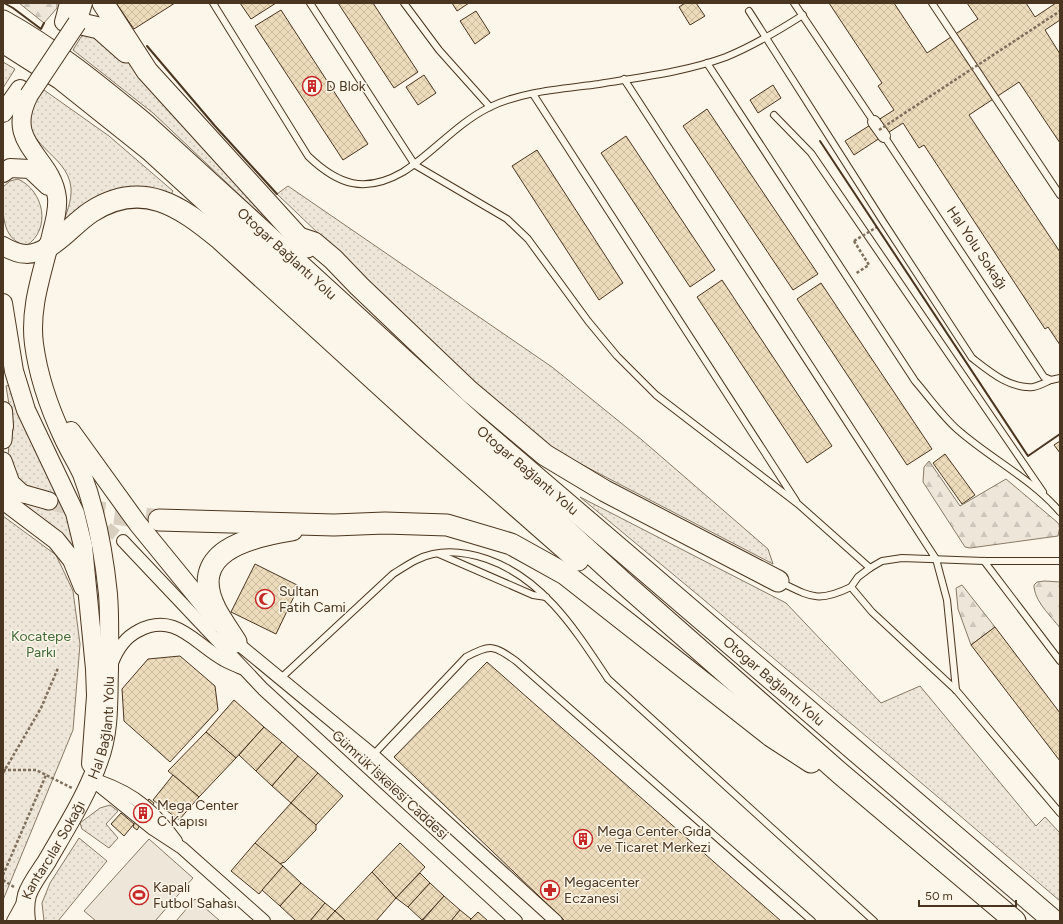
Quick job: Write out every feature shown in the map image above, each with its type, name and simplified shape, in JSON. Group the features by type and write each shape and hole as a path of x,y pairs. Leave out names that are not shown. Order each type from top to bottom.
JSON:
{"highway":[{"path":"103,3 147,71 299,238 454,394 466,408 475,425"},
{"name":"Otogar Bağlantı Yolu","path":"3,21 38,42 93,82 145,124 475,425 1054,921"},
{"path":"70,22 99,28 109,35 138,65 147,71"},
{"name":"Otogar Bağlantı Yolu","path":"3,42 61,79 150,150 627,586 842,775 1015,921"},
{"path":"49,246 63,238 91,212 119,199 137,197 152,198 169,203 187,213 220,239 430,430 578,560 699,660 736,682"},
{"path":"299,238 314,243 333,259 359,286 469,391 544,455 605,491 778,581"},
{"path":"159,520 334,525 385,523 447,525 511,544 565,574 771,736 813,763 842,775"},
{"path":"236,642 216,609 209,590 210,570 215,560 232,546 249,540 289,531 334,525"}],"main road":[{"path":"69,3 70,22"},
{"path":"3,113 24,92 83,3"},
{"path":"24,92 21,117 23,133 27,142 50,174 55,186 57,200"},
{"path":"3,173 10,168 30,169 44,182 57,200"},
{"name":"Hal Bağlantı Yolu","path":"57,200 57,210 49,246 36,293 33,320 33,340 36,360 62,435 82,474 94,517 108,595 109,671 105,740 88,786"},
{"path":"3,246 13,252 26,255 39,252 49,246"},
{"name":"Hal Bağlantı Yolu","path":"3,303 14,371 26,410 66,492 79,528 86,563 96,696 88,786"},
{"path":"46,390 85,453 138,524 236,642"},
{"path":"3,460 11,483 23,494"},
{"path":"3,488 49,501"},
{"path":"3,500 56,540 72,560 90,605"},
{"name":"Kantarcılar Sokağı","path":"28,895 88,786"},
{"path":"26,921 28,895"},
{"path":"28,895 34,921"}],"street":[{"name":"Gümrük İskelesi Caddesi","path":"123,541 263,689 516,921"},
{"path":"109,671 116,653 125,641 146,627 160,623 175,627 191,635 224,660 246,670"},
{"path":"236,642 373,755 556,921"},
{"path":"88,786 182,848 264,921"},
{"name":"Kantarcılar Sokağı","path":"13,921 28,895"}],"lane":[{"path":"213,3 300,146 319,167 346,182 362,186 375,185 391,179 415,165 466,121 490,107 533,94 707,63 767,38 803,15"},
{"path":"310,3 415,165 492,209 518,228 528,239 588,321 617,356 656,395 798,504 870,568"},
{"path":"404,3 439,50 490,107"},
{"name":"Hal Yolu Sokağı","path":"794,3 1044,377 1051,380"},
{"path":"932,3 1060,195"},
{"path":"749,11 972,358 993,374 1016,385 1034,387 1060,378"},
{"path":"707,63 915,381 957,429 1045,495"},
{"path":"624,79 936,559 947,600 956,690"},
{"path":"533,94 798,504"},
{"path":"774,115 811,153 1045,495 1060,512"},
{"path":"281,678 393,574 413,561 438,553 466,552 492,561 524,579 546,597 576,632 608,679 874,921"},
{"path":"438,553 533,595 546,597"},
{"path":"778,581 809,596 824,597 852,587 858,577 882,561 902,558 984,561 1060,561"},
{"path":"984,561 1060,661"},
{"path":"852,587 872,612 956,690 1060,813"},
{"path":"373,755 466,657 484,648 498,648 522,666 812,921"}],"path":[{"path":"879,129 1060,11"},
{"path":"848,279 869,265 854,241 877,227"},
{"path":"4,771 41,708 58,668"},
{"path":"4,771 36,770 46,775 88,786"},
{"path":"3,875 46,775"}],"green space":[{"path":"19,3 57,3 57,8 44,23"},
{"path":"86,34 111,42 165,105 284,231 281,234 153,113 73,50 81,37"},
{"path":"3,62 15,69 3,88"},
{"path":"44,90 109,136 173,191 170,196 62,226 71,198 71,188 68,176 62,166 37,140 32,131 30,120 32,107"},
{"path":"18,179 34,192 42,211 42,220 39,230 34,239 26,246 11,237 7,230 3,215 3,187 10,181"},
{"path":"288,186 552,367 642,440 768,549 773,564 550,448 510,416 277,194"},
{"path":"10,385 56,486 80,555 20,505 20,484 8,458 9,443 13,429 6,386"},
{"path":"929,461 960,506 1006,479 1057,522 1060,526 1058,536 970,548 965,547 923,482 924,467"},
{"path":"580,497 786,603 881,703 920,686 1036,826 1045,817 1060,833 1060,901 701,597"},
{"name":"Kocatepe Parkı","path":"3,516 56,555 73,591 80,644 73,730 3,900"},
{"path":"1037,582 1060,582 1060,628 1040,602 1035,591 1034,585"},
{"path":"962,585 995,627 971,645 958,609 956,588"},
{"path":"110,805 118,811 106,824 118,838 109,848 82,829 80,823 100,808"},
{"path":"79,838 107,861 58,921 44,921 42,903 50,883"},
{"name":"Kapalı Futbol Sahası","path":"149,839 193,878 155,921 96,921 84,911"},
{"path":"195,899 220,921 176,921"}],"building":[{"path":"116,3 175,3 134,29"},
{"path":"240,3 276,3 251,19"},
{"path":"338,3 373,3 418,72 394,88"},
{"path":"452,3 469,3 457,11"},
{"path":"685,3 696,3 705,16 690,25 679,7"},
{"path":"829,3 894,3 927,53 978,19 967,3 1026,3 1035,17 1056,3 1060,3 1060,20 1045,30 1060,54 1060,143 1019,82 969,115 1060,252 1060,345 1048,327 1045,329 924,145 919,148 903,123 854,155 845,141 894,110 878,86 882,83"},
{"name":"D Blok","path":"281,10 368,144 343,160 255,26"},
{"path":"476,11 490,33 475,44 460,21"},
{"path":"424,75 436,93 418,105 406,87"},
{"path":"773,85 781,98 758,113 750,100"},
{"path":"707,109 818,274 793,290 683,126"},
{"path":"626,136 715,270 690,287 601,153"},
{"path":"537,150 623,283 599,300 512,166"},
{"path":"722,280 832,446 807,463 697,297"},
{"path":"821,283 932,449 907,465 797,299"},
{"path":"1060,441 1060,453 1054,445"},
{"path":"945,454 975,495 962,504 933,463"},
{"name":"Sultan Fatih Cami","path":"255,564 299,586 276,634 231,612"},
{"path":"995,627 1060,713 1060,761 971,645"},
{"path":"180,656 215,686 218,710 170,762 124,721 122,689 148,659"},
{"name":"Mega Center Gıda ve Ticaret Merkezi","path":"487,662 781,921 565,921 394,757"},
{"path":"234,700 264,727 236,758 206,732"},
{"path":"264,727 282,742 256,771 239,755"},
{"path":"206,732 236,758 199,797 168,771"},
{"path":"282,742 298,756 272,786 256,771"},
{"path":"298,756 318,773 291,803 272,786"},
{"path":"318,773 343,796 316,825 291,803"},
{"path":"173,775 199,797 179,820 153,800"},
{"name":"Mega Center C Kapısı","path":"149,799 154,803 137,830 133,827 137,815"},
{"path":"291,803 316,825 316,830 285,862 279,864 255,843"},
{"path":"121,813 134,824 124,836 111,824"},
{"path":"255,843 283,866 259,894 231,871"},
{"path":"400,843 425,867 396,898 372,872"},
{"path":"283,866 301,883 280,906 262,890"},
{"path":"372,872 396,898 376,921 346,921 335,911"},
{"path":"420,873 430,883 408,907 396,898"},
{"path":"301,883 325,903 310,921 296,921 280,906"},
{"path":"430,883 444,896 422,920 408,907"},
{"path":"444,896 460,910 451,921 422,921"},
{"path":"325,903 335,911 326,921 310,921"},
{"path":"460,910 471,919 469,921 451,921"},
{"path":"335,911 346,921 326,921"},
{"path":"478,912 488,921 469,921"}],"tunnel":[{"path":"49,501 84,510"},
{"path":"84,510 159,520"},
{"path":"93,516 123,541"}],"wall":[{"path":"4,3 41,29 44,23"},
{"path":"147,46 215,126 277,194"},
{"path":"820,141 1028,456 1060,434"}],"place":[{"name":"D Blok","path":"312,86"},
{"name":"Sultan Fatih Cami","path":"265,599"},
{"name":"Mega Center C Kapısı","path":"143,813"},
{"name":"Mega Center Gıda ve Ticaret Merkezi","path":"583,839"},
{"name":"Megacenter Eczanesi","path":"550,890"},
{"name":"Kapalı Futbol Sahası","path":"139,895"}]}
